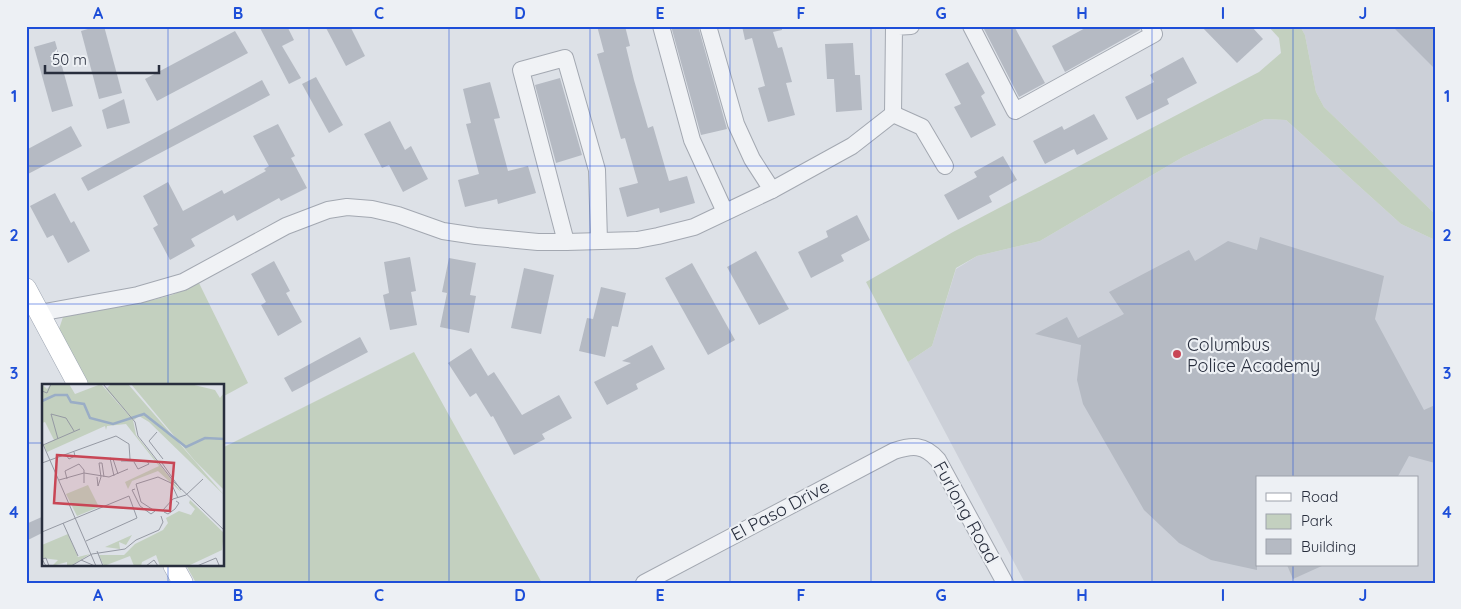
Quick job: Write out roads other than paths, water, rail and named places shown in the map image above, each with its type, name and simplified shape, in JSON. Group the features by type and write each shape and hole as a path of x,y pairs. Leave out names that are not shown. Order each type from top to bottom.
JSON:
{"main road":[{"path":"26,288 77,384"},
{"path":"174,566 183,583"}],"street":[{"path":"661,26 692,140 725,212"},
{"path":"708,26 736,124 752,159 772,190"},
{"path":"893,114 894,27 911,26"},
{"path":"971,26 1015,111 1154,34 1149,26"},
{"path":"566,242 521,70 565,58 597,170 599,241"},
{"path":"39,313 138,295 183,282 286,226 328,210 348,207 372,209 398,215 443,231 538,242 637,240 658,236 694,227 772,190 852,146 893,114"},
{"path":"893,114 922,127 945,166"},
{"name":"El Paso Drive","path":"644,583 894,451 906,447 920,447"},
{"name":"Furlong Road","path":"920,447 930,452 938,460 1005,583"}],"place":[{"name":"Columbus Police Academy","path":"1177,354"}]}
